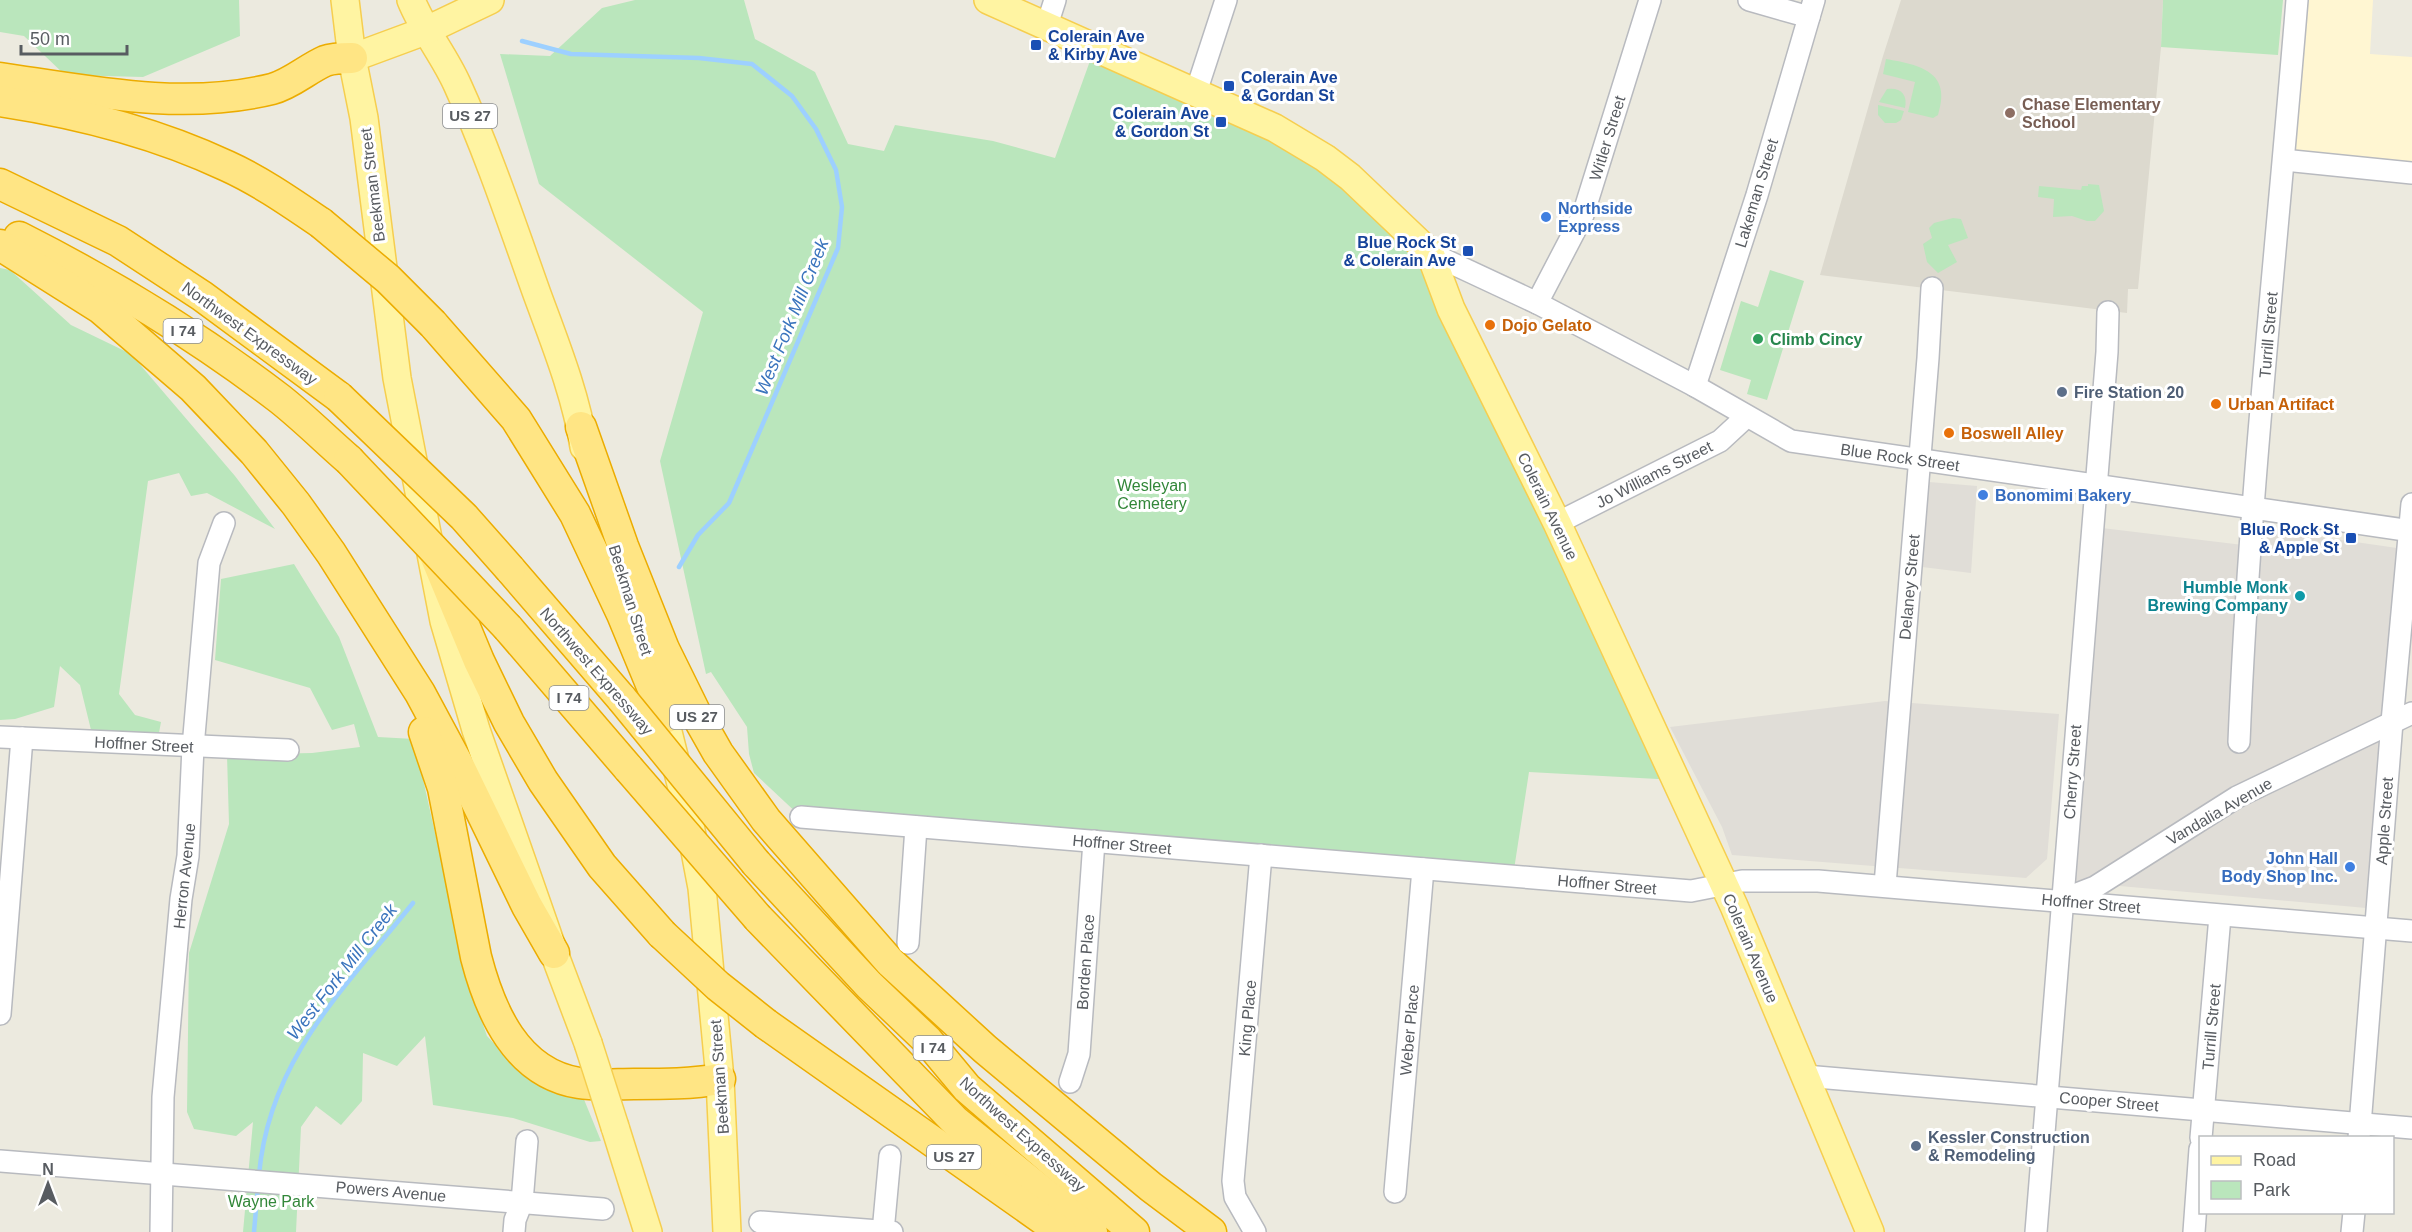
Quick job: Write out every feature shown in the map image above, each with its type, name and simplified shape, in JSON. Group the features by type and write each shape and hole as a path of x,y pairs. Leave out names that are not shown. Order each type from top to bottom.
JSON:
{"highway":[{"path":"0,78 112,95 167,99 213,98 274,89 327,60 352,58"},
{"path":"0,101 50,109 111,123 173,143 228,166 274,192 321,223 388,279 433,324 516,419 575,514 622,614 665,718"},
{"name":"Northwest Expressway","path":"0,184 118,241 202,296 339,397 464,518 622,699 756,863 869,985 928,1041 967,1088 1134,1232"},
{"name":"Northwest Expressway","path":"0,228 85,270 177,327 281,400 349,460 508,628 758,918 955,1120 1092,1232"},
{"path":"0,245 100,308 193,388 254,452 296,504 331,553 420,693 456,760 527,906 554,953"},
{"name":"US 27","path":"581,427 627,556 664,649 718,753 766,820 899,952"},
{"name":"US 27","path":"425,531 478,661 509,723 543,781 602,866 662,934 718,986 766,1024 1061,1232"},
{"path":"395,657 429,744 443,788 483,984 493,1012 509,1037 526,1057 542,1068 557,1077 577,1083 661,1084 720,1079"},
{"path":"899,952 985,1049 1151,1187 1211,1232"}],"main road":[{"name":"Beekman Street","path":"345,0 352,58 364,118 397,378 444,621 473,719 554,953 588,1043 648,1232"},
{"name":"Beekman Street","path":"411,0 425,31 456,82 491,168 546,317 581,427 587,466 643,634 665,718 686,804 702,888 720,1079 727,1232"},
{"path":"352,58 425,31 490,0"},
{"name":"Colerain Avenue","path":"988,0 1051,13 1196,92 1262,121 1325,158 1350,177 1430,253 1451,309 1557,523 1724,885 1870,1232"}],"street":[{"path":"1196,92 1226,0"},
{"name":"Witler Street","path":"1537,303 1583,215 1650,0"},
{"path":"1749,0 1812,9"},
{"name":"Turrill Street","path":"2240,742 2244,618 2297,0"},
{"name":"Lakeman Street","path":"1695,386 1812,9"},
{"path":"2284,160 2412,173"},
{"name":"Blue Rock Street","path":"1430,253 1537,303 1695,386 1791,441 2411,531"},
{"name":"Delaney Street","path":"1885,885 1932,288"},
{"name":"Cherry Street","path":"2036,1232 2109,312"},
{"name":"Jo Williams Street","path":"1557,523 1720,441 1746,417"},
{"name":"Apple Street","path":"2360,1131 2392,722 2412,504"},
{"name":"Herron Avenue","path":"161,1232 163,1097 181,899 188,856 193,747 209,563 224,523"},
{"name":"Vandalia Avenue","path":"2062,900 2095,887 2237,797 2412,713"},
{"name":"Hoffner Street","path":"0,737 288,750"},
{"path":"0,1014 22,738"},
{"name":"Hoffner Street","path":"801,817 1691,891 1742,881 1781,880 1885,885 2412,931"},
{"path":"899,952 916,827"},
{"name":"Borden Place","path":"1070,1082 1079,1054 1094,841"},
{"name":"King Place","path":"1255,1232 1235,1197 1233,1181 1261,855"},
{"name":"Weber Place","path":"1395,1192 1423,869"},
{"name":"Turrill Street","path":"2201,1136 2220,916"},
{"name":"Cooper Street","path":"1805,1076 2204,1110 2360,1131 2412,1128"},
{"path":"514,1232 515,1220 522,1202 527,1141"},
{"path":"760,1222 886,1232 890,1156"},
{"name":"Powers Avenue","path":"0,1161 603,1209"},
{"path":"2194,1232 2199,1163"},
{"path":"2352,1232 2354,1214"}],"shaded area":[{"name":"Chase Elementary School","path":"1901,0 2163,0 2161,47 2138,289 2128,289 2127,313 1820,275"},
{"path":"2297,0 2373,0 2370,54 2412,57 2412,173 2284,160"},
{"path":"1929,482 1977,486 1971,573 1922,567"},
{"path":"2102,528 2243,545 2265,529 2397,548 2366,908 2075,882"},
{"path":"1885,701 2059,714 2047,859 2026,878 1732,855 1722,827 1670,727"}],"green space":[{"path":"0,0 239,0 240,36 143,77 65,75 24,36 0,32"},
{"name":"Wesleyan Cemetery","path":"635,0 744,0 755,39 815,72 848,144 884,151 895,125 993,141 1055,158 1095,47 1262,121 1430,253 1676,780 1529,772 1513,876 801,817 754,773 749,754 747,727 711,672 706,674 660,461 703,312 539,184 500,54 550,56 602,8"},
{"path":"2163,0 2283,0 2278,55 2161,47"},
{"path":"1886,59 1922,68 1937,80 1941,89 1938,115 1933,118 1908,112 1915,82 1883,74"},
{"path":"1887,89 1902,92 1906,103 1905,108 1879,102"},
{"path":"1878,105 1904,111 1901,120 1896,123 1885,123 1878,115"},
{"path":"2088,184 2099,185 2104,211 2095,221 2072,216 2053,217 2054,199 2038,197 2039,186 2081,190 2082,186 2088,186"},
{"path":"1953,218 1961,219 1968,238 1948,245 1957,262 1938,273 1927,262 1923,244 1932,238 1929,228 1934,223"},
{"path":"0,268 10,270 71,325 131,354 235,476 275,529 207,493 191,496 179,473 148,481 119,694 135,715 161,722 158,738 92,734 80,685 60,666 54,707 15,719 0,720"},
{"name":"Climb Cincy","path":"1770,270 1804,281 1767,400 1747,394 1751,380 1720,370 1741,301 1758,307"},
{"name":"Wayne Park","path":"294,564 339,637 378,737 414,739 446,882 460,958 487,1036 521,1072 583,1097 601,1141 590,1142 513,1118 433,1105 425,1036 397,1066 363,1053 362,1101 341,1125 316,1106 301,1127 296,1232 243,1232 253,1122 236,1136 194,1129 187,1112 189,953 229,824 227,755 312,753 360,747 354,724 332,730 310,688 215,660 221,579"}],"waterway":[{"name":"West Fork Mill Creek","path":"522,41 571,54 699,58 752,64 792,96 816,129 836,170 842,207 838,248 729,503 698,535 679,567"},
{"name":"West Fork Mill Creek","path":"259,1175 266,1134 278,1096 294,1061 337,996 413,903"},
{"name":"West Fork Mill Creek","path":"254,1232 258,1186"}],"place":[{"name":"Colerain Ave & Kirby Ave","path":"1036,45"},
{"name":"Colerain Ave & Gordan St","path":"1229,86"},
{"name":"Chase Elementary School","path":"2010,113"},
{"name":"Colerain Ave & Gordon St","path":"1221,122"},
{"name":"Northside Express","path":"1546,217"},
{"name":"Blue Rock St & Colerain Ave","path":"1468,251"},
{"name":"Dojo Gelato","path":"1490,325"},
{"name":"Climb Cincy","path":"1758,339"},
{"name":"Fire Station 20","path":"2062,392"},
{"name":"Urban Artifact","path":"2216,404"},
{"name":"Boswell Alley","path":"1949,433"},
{"name":"Bonomimi Bakery","path":"1983,495"},
{"name":"Blue Rock St & Apple St","path":"2351,538"},
{"name":"Humble Monk Brewing Company","path":"2300,596"},
{"name":"John Hall Body Shop Inc.","path":"2350,867"},
{"name":"Kessler Construction & Remodeling","path":"1916,1146"}]}
